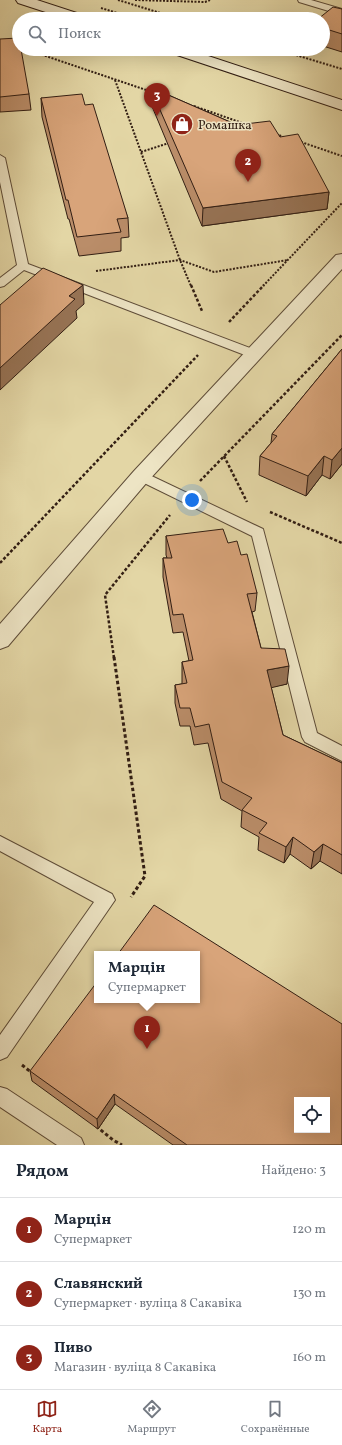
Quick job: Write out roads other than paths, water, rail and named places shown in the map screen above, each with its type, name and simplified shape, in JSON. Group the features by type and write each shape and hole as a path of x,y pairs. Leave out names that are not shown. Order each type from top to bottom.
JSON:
{"street":[{"path":"24,0 60,12"},
{"path":"193,56 342,105"},
{"path":"0,640 141,476 341,260"}],"lane":[{"path":"302,0 342,12"},
{"path":"0,158 23,266"},
{"path":"0,284 23,266"},
{"path":"23,266 254,354"},
{"path":"141,476 258,533 310,737 342,754"},
{"path":"0,843 106,900 0,1051"},
{"path":"0,1096 74,1145"}],"place":[{"name":"Пиво","path":"157,116"},
{"name":"Ромашка","path":"182,124"},
{"name":"Славянский","path":"248,182"},
{"name":"Марцін","path":"147,1049"}]}
